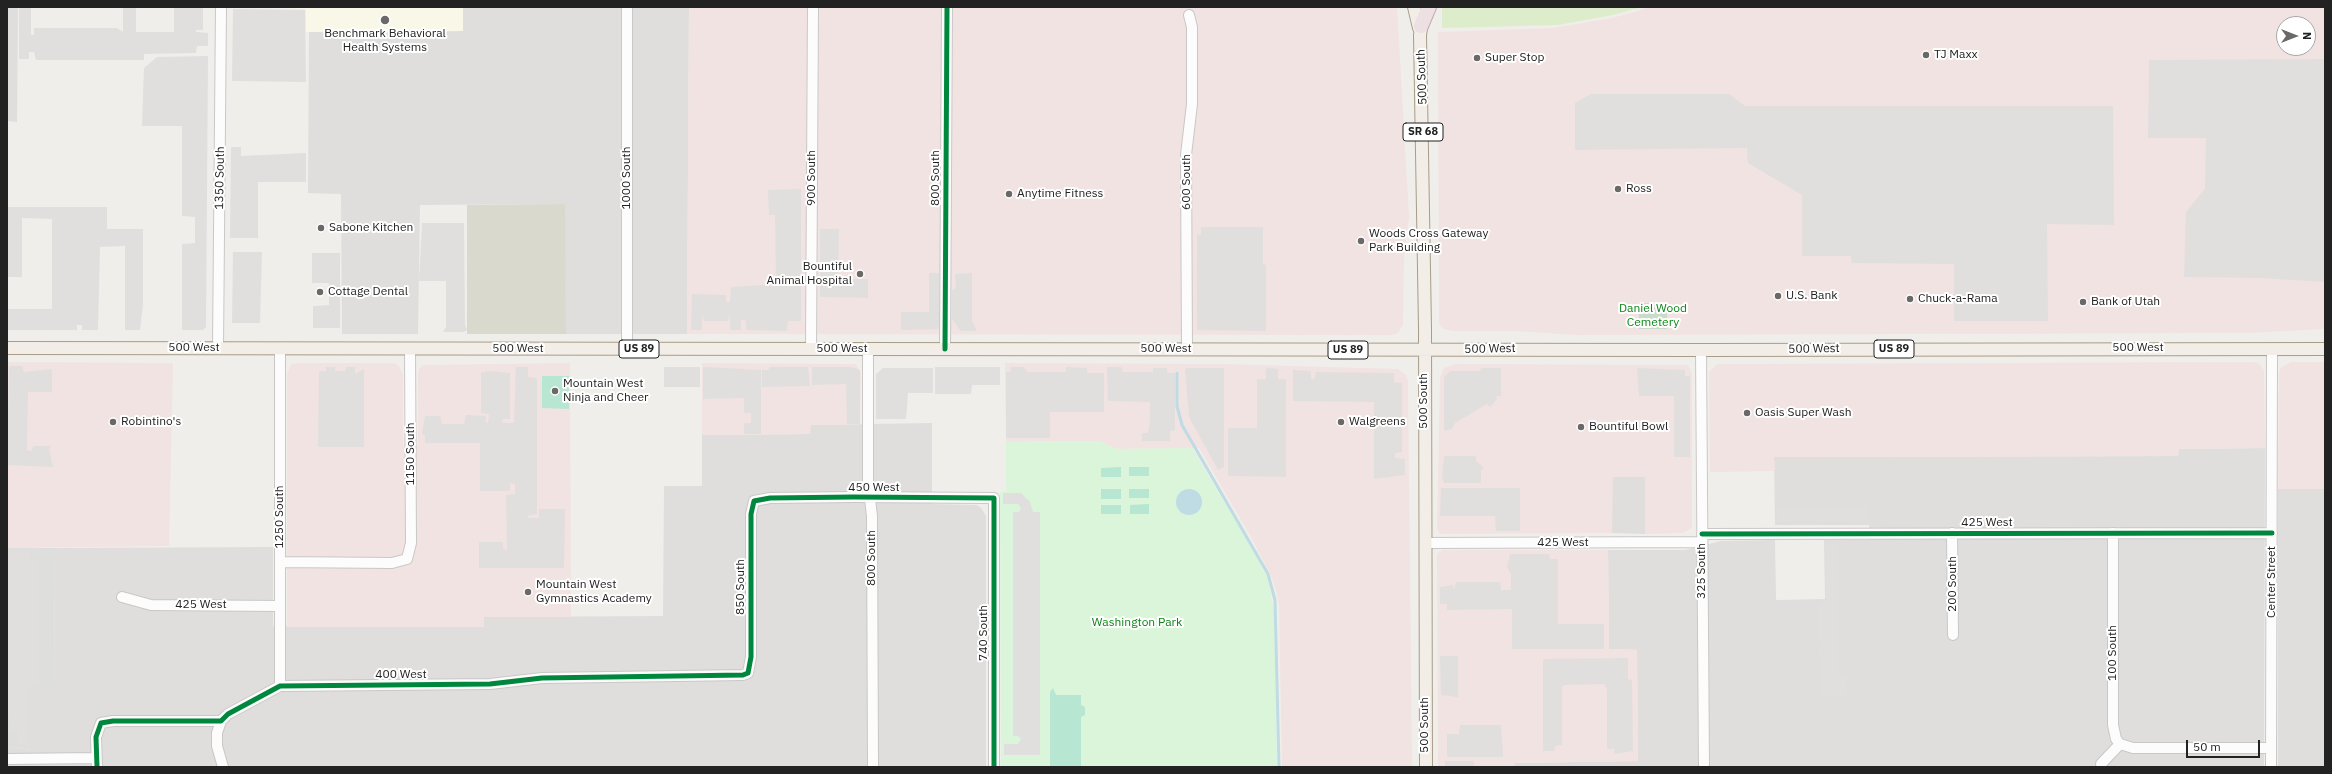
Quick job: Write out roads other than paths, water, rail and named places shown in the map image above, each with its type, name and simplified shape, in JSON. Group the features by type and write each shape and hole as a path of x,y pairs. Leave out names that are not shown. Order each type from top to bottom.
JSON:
{"highway":[{"path":"1421,30 1428,7"}],"main road":[{"name":"500 South","path":"1414,7 1421,30"},
{"name":"500 South","path":"1424,7 1421,30 1425,350 1426,767"},
{"name":"500 West","path":"7,348 1425,350 2325,349"}],"street":[{"name":"1350 South","path":"218,348 221,7"},
{"name":"1000 South","path":"627,7 627,349"},
{"name":"900 South","path":"811,349 813,7"},
{"name":"800 South","path":"945,349 947,7"},
{"name":"600 South","path":"1187,349 1186,155 1192,104 1192,27 1189,15"},
{"name":"1250 South","path":"280,348 280,686"},
{"name":"1150 South","path":"280,562 392,563 407,559 411,543 410,348"},
{"name":"800 South","path":"868,349 868,482 872,516 873,767"},
{"name":"Center Street","path":"2271,767 2272,349"},
{"name":"325 South","path":"1701,350 1704,767"},
{"name":"450 West","path":"754,501 770,498 994,498"},
{"name":"740 South","path":"994,498 994,767"},
{"name":"850 South","path":"748,673 751,657 751,514 754,501"},
{"name":"425 West","path":"1425,543 1952,533 2272,533"},
{"name":"200 South","path":"1952,533 1953,635"},
{"name":"100 South","path":"2113,533 2113,725 2116,739 2120,744"},
{"name":"425 West","path":"122,597 151,605 280,606"},
{"name":"400 West","path":"221,721 228,714 280,686 490,684 542,678 732,677 748,673"},
{"path":"7,759 97,763 96,737 101,723 113,721 221,721 217,733 217,746 223,767"},
{"path":"2101,764 2120,744 2133,748 2271,748"}],"water":[{"path":"1189,489 1198,493 1202,502 1198,511 1189,515 1180,511 1176,502 1180,493"}],"waterway":[{"path":"1177,373 1177,406 1182,425 1268,574 1275,600 1279,767"}],"place":[{"name":"Benchmark Behavioral Health Systems","path":"385,20"},
{"name":"TJ Maxx","path":"1926,55"},
{"name":"Super Stop","path":"1477,58"},
{"name":"Ross","path":"1618,189"},
{"name":"Anytime Fitness","path":"1009,194"},
{"name":"Sabone Kitchen","path":"321,228"},
{"name":"Woods Cross Gateway Park Building","path":"1361,241"},
{"name":"Bountiful Animal Hospital","path":"860,274"},
{"name":"Cottage Dental","path":"320,292"},
{"name":"U.S. Bank","path":"1778,296"},
{"name":"Chuck-a-Rama","path":"1910,299"},
{"name":"Bank of Utah","path":"2083,302"},
{"name":"Mountain West Ninja and Cheer","path":"555,391"},
{"name":"Oasis Super Wash","path":"1747,413"},
{"name":"Robintino's","path":"113,422"},
{"name":"Walgreens","path":"1341,422"},
{"name":"Bountiful Bowl","path":"1581,427"},
{"name":"Mountain West Gymnastics Academy","path":"528,592"}],"park label":[{"name":"Daniel Wood Cemetery","path":"1653,316"},
{"name":"Washington Park","path":"1137,623"}]}
